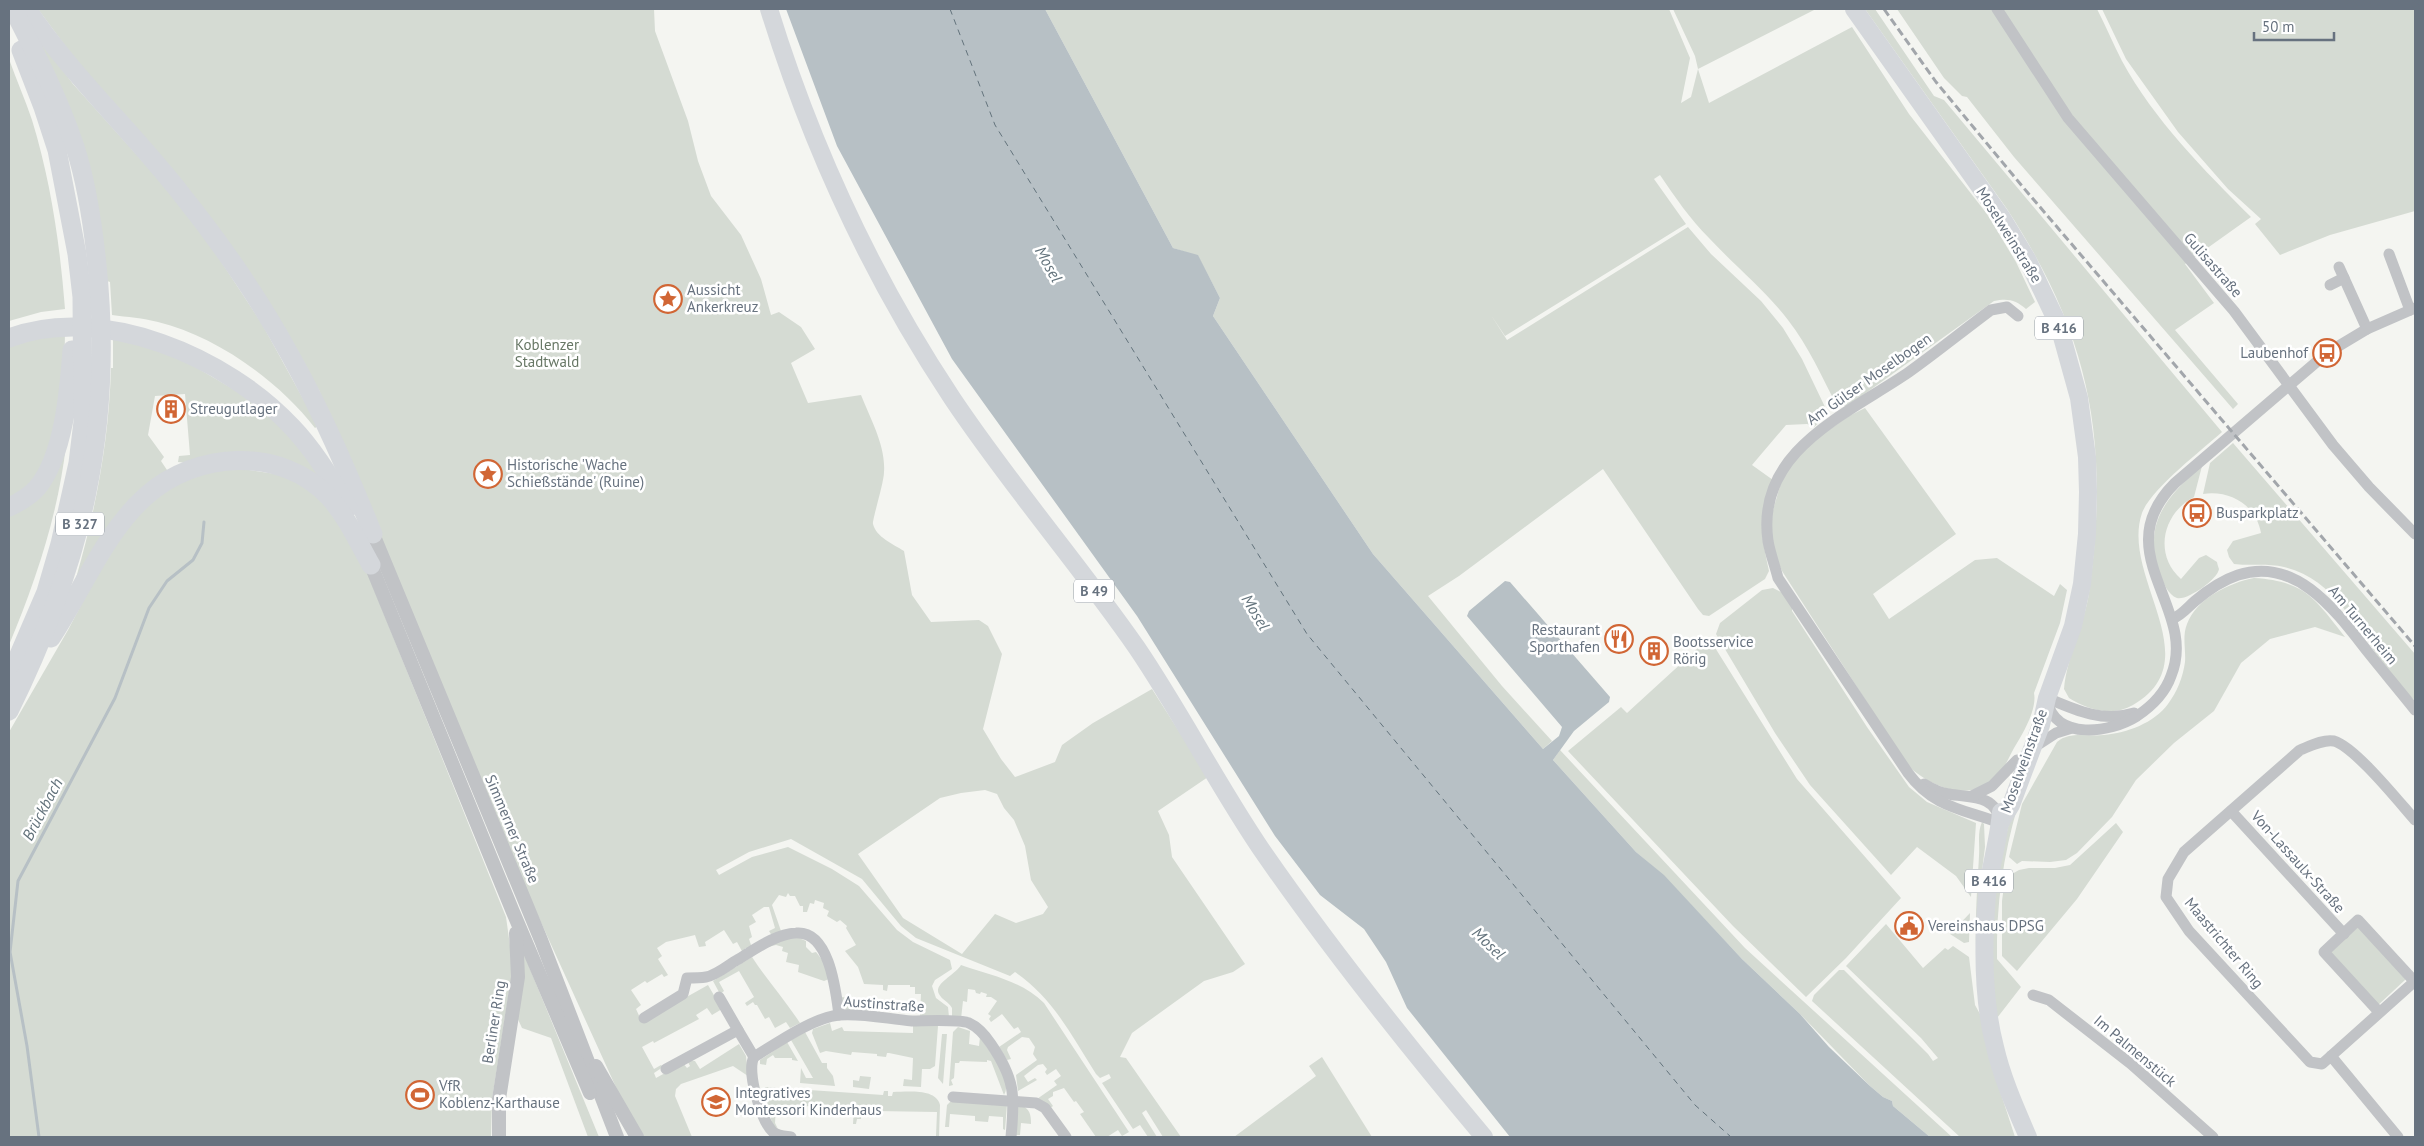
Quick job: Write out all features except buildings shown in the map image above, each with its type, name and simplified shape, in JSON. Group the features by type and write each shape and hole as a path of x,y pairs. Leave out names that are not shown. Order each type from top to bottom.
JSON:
{"highway":[{"name":"B 327","path":"9,678 46,592 70,502 83,422 91,218 75,147 43,68 13,9"},
{"path":"27,9 63,60 148,153 182,194 258,299 311,394 347,471 373,534"},
{"name":"B 327","path":"9,27 27,63 57,150 87,288"},
{"path":"9,507 31,495 48,470 64,416 85,367 71,310 87,288"},
{"path":"9,329 27,322 57,317 87,317 148,328 210,352 243,371 273,394 300,420 332,464 373,534"},
{"path":"9,338 30,330 58,326 116,332 171,347 206,362 236,380 266,402 292,426 317,456 350,511 372,565"},
{"name":"B 327","path":"9,711 28,672 61,590 83,514 97,426 85,367"},
{"path":"28,672 70,609 105,548 127,517 145,496 167,480 189,469 220,461 258,461 281,468 305,479 328,496 342,514 372,565"}],"main road":[{"name":"B 49","path":"769,9 801,102 826,163 888,291 932,367 996,461 1137,648 1260,846 1332,948 1484,1137"},
{"name":"Moselweinstraße","path":"1854,9 2017,242 2051,308 2074,374 2087,457 2086,556 2073,626 2047,698 2041,725 2032,750 2011,805 2000,823"},
{"name":"Moselweinstraße","path":"2028,1137 1994,1047 1988,1000 1985,941 1987,894 2000,823 2002,801 2032,721 2047,698"}],"street":[{"name":"Gulisastraße","path":"1997,9 2068,118 2234,312 2339,452 2415,534"},
{"path":"2032,750 2056,733 2074,728 2115,726 2133,718 2149,707 2163,692 2174,666 2177,647 2172,619 2152,568 2148,544 2152,520 2159,504 2168,490 2288,384 2344,341 2412,309 2389,254"},
{"path":"2330,285 2341,273 2368,329"},
{"name":"Am Gülser Moselbogen","path":"2000,823 1938,801 1921,790 1908,773 1778,578 1768,541 1768,508 1777,480 1802,444 1837,416 1909,372 1991,310 2006,307 2018,316"},
{"name":"Simmerner Straße","path":"373,534 579,1035 617,1137"},
{"name":"Simmerner Straße","path":"372,565 512,912 608,1137"},
{"name":"Am Turnerheim","path":"2172,619 2178,617 2197,599 2215,586 2238,575 2264,572 2295,579 2313,589 2333,609 2415,710"},
{"path":"2047,698 2075,710 2101,716 2126,715 2149,707"},
{"path":"2047,698 2050,710 2056,720 2074,728"},
{"name":"Maastrichter Ring","path":"2331,1056 2322,1064 2310,1062 2195,938 2166,897 2168,879 2184,852 2300,750 2316,743 2334,741 2353,753 2415,820"},
{"path":"1972,796 1992,786 2017,760"},
{"name":"Am Gülser Moselbogen","path":"1908,773 1941,792 1983,799 1992,805 2000,823"},
{"name":"Von-Lassaulx-Straße","path":"2231,811 2344,934"},
{"name":"Berliner Ring","path":"499,1137 499,1099 518,968 518,945 512,912"},
{"path":"2379,1012 2324,952 2358,920 2415,981 2331,1056 2398,1137"},
{"path":"644,1018 683,994 687,978 708,977 782,936 797,933 806,935 815,942 829,963 833,975 839,1015"},
{"name":"Im Palmenstück","path":"2033,995 2049,1000 2131,1064 2213,1137"},
{"path":"719,997 754,1057 751,1070 766,1123 773,1132 780,1136 791,1137"},
{"name":"Austinstraße","path":"754,1057 808,1026 839,1015 969,1023 982,1032 1006,1068 1012,1082 1014,1101 1011,1137"},
{"path":"666,1070 738,1030"},
{"path":"579,1035 637,1137"},
{"path":"953,1097 1014,1101 1041,1105 1066,1137"}],"green space":[{"name":"Koblenzer Stadtwald","path":"38,9 654,9 655,31 688,121 698,161 711,196 741,235 761,279 771,315 779,312 801,327 815,349 791,363 808,403 861,395 873,423 883,452 884,462 883,477 873,521 875,529 886,540 904,551 912,595 931,622 979,620 988,626 1002,654 983,729 1001,759 1015,777 1055,762 1062,745 1093,723 1152,689 1208,777 1158,811 1169,835 1172,857 1245,964 1233,972 1204,981 1132,1033 1120,1057 1126,1058 1181,1137 1163,1137 1146,1110 1142,1113 1157,1137 1148,1137 1140,1125 1133,1129 1102,1083 1111,1078 1109,1074 1100,1078 1096,1074 1051,1006 1041,994 1015,972 1010,976 916,938 901,926 862,879 791,839 749,852 716,870 719,875 752,857 788,847 832,869 859,886 897,930 913,942 950,960 952,969 935,980 932,986 936,998 948,1007 949,1017 920,1016 921,994 915,994 915,987 910,987 910,985 888,985 887,991 883,990 883,985 864,984 858,967 845,951 856,945 846,928 847,926 840,920 837,922 827,916 829,911 823,908 824,903 815,900 814,904 810,903 807,912 803,912 803,906 800,906 795,896 790,896 788,893 786,897 779,895 772,905 781,931 772,936 769,931 775,928 769,907 764,907 752,915 756,922 749,926 752,937 749,939 752,948 745,948 746,952 743,953 737,942 733,944 724,930 705,942 706,946 699,947 695,935 666,942 657,948 662,956 658,959 668,975 664,977 662,974 647,983 645,981 631,990 641,1005 636,1009 642,1022 708,985 722,1009 712,1015 707,1008 696,1015 699,1019 654,1043 653,1041 642,1047 654,1069 661,1065 663,1067 654,1073 656,1078 683,1063 687,1068 690,1066 687,1060 695,1061 700,1069 739,1044 746,1056 748,1076 733,1066 681,1084 676,1089 675,1096 692,1137 643,1137 625,1107 514,863 319,390","holes":["985,790 997,794 1004,808 1014,820 1025,846 1031,880 1048,907 1043,914 1016,923 995,914 962,954 903,918 858,854 940,798"]},
{"path":"1045,9 1669,9 1690,58 1681,103 1691,97 1698,69 1709,103 1852,27 1909,114 1987,214 2016,262 2035,302 2026,309 2012,300 1994,301 1859,398 1846,406 1837,406 1796,330 1770,298 1702,231 1660,175 1654,179 1686,224 1505,336 1491,315 1507,340 1688,227 1711,254 1761,301 1783,328 1802,359 1825,407 1823,419 1814,427 1807,424 1786,425 1752,465 1773,480 1764,504 1762,525 1769,571 1765,579 1709,616 1703,615 1698,609 1603,469 1459,576 1428,596 1502,686 1552,741 1543,749 1373,554 1213,316 1220,298 1198,256 1173,248"},
{"path":"1673,9 1816,9 1698,69 1695,56"},
{"path":"1865,9 1875,9 1934,96 1944,100 2222,432 2190,459 2155,493 2142,513 2138,538 2142,564 2164,641 2164,665 2155,686 2133,705 2125,709 2109,711 2092,709 2069,698 2064,689 2068,665 2089,593 2095,539 2097,488 2094,439 2087,393 2075,347 2058,302 2036,256 2007,209"},
{"path":"1897,9 2097,9 2122,61 2149,104 2198,163 2251,217 2185,264 2214,303 2175,330 2238,404 2233,409 2014,157 1967,97 1962,96 1944,78"},
{"path":"2102,9 2415,9 2415,211 2330,235 2280,255 2255,224 2261,219 2228,189 2178,132 2126,59"},
{"path":"38,37 73,84 190,214 262,324 318,426 315,428 265,377 224,349 180,329 152,321 112,315 110,282 107,281"},
{"path":"9,59 39,143 57,237 65,309 41,312 9,321"},
{"path":"65,331 64,393 41,475 9,503 9,343"},
{"path":"113,336 163,348 272,412 339,499 308,475 178,462 179,456 190,455 185,394 155,396 148,435 164,457 161,461 169,473 76,578 90,526 104,448 108,421 111,368 113,368"},
{"path":"1865,408 1956,534 1873,594 1889,619 1975,560 1997,558 2054,596 2060,584 2067,590 2060,623 2034,693 2034,705 2027,725 1998,776 1984,786 1973,790 1961,791 1938,785 1927,780 1908,766 1782,571 1776,558 1771,533 1771,517 1782,479 1793,462 1812,442 1849,416"},
{"path":"2233,443 2415,654 2415,700 2399,684 2342,607 2317,582 2302,573 2284,567 2234,564 2229,557 2227,550 2233,541 2261,533 2254,515 2248,507 2223,494 2203,494 2210,463"},
{"path":"66,445 58,497 45,547 9,645 9,512"},
{"path":"2202,466 2194,497 2183,504 2169,523 2165,535 2165,546 2167,558 2172,569 2181,579 2199,558 2206,555 2217,562 2219,569 2208,583 2194,593 2177,598 2168,591 2160,574 2155,556 2154,540 2156,526 2168,501 2189,477"},
{"path":"236,468 282,475 316,493 359,552 506,917 513,967 492,1099 491,1137 9,1137 9,732 68,630 101,567 124,532 156,496 194,475"},
{"path":"2254,578 2286,583 2307,594 2325,612 2345,637 2315,627 2270,639 2241,663 2214,711 2174,743 2136,780 2112,817 2077,853 2066,860 2050,862 2022,861 2017,864 2009,857 2022,804 2057,742 2073,735 2104,735 2122,732 2148,722 2155,717 2171,699 2181,679 2185,662 2185,633 2192,615 2206,599 2215,593 2244,580"},
{"path":"1773,588 1781,592 1792,605 1792,611 1867,727 1909,787 1927,802 1976,823 1971,897 1956,876 1917,847 1891,875 1810,785 1775,733 1716,634 1720,623 1762,590"},
{"path":"1709,638 1797,779 1901,898 1846,958 1806,997 1733,926 1568,751 1621,707 1627,713"},
{"path":"1560,750 1745,948 1952,1137 1930,1137 1893,1106 1892,1101 1883,1097 1870,1086 1800,1014 1742,959 1663,875 1636,852 1553,760"},
{"path":"2014,805 2018,805 2004,862 1999,900 1997,959 2021,987 1997,1018 1992,961 1993,916 2001,860"},
{"path":"1982,822 1984,824 1985,847 1979,895 1977,966 1976,911 1979,834"},
{"path":"2116,823 2123,832 2077,899 2017,971 2002,956 2002,901 2005,878 2019,870 2029,868 2055,868 2070,865"},
{"path":"1970,913 1969,942 1964,943 1950,934"},
{"path":"1886,924 1923,968 1945,948 1948,950 1953,946 1969,957 1975,1005 1980,1014 1989,1057 2015,1137 1960,1137 1812,1001 1814,995 1839,970 1844,970 1933,1061 1938,1058 1921,1038 1846,966"},
{"path":"2358,927 2406,979 2376,1007 2328,955"},
{"path":"799,938 806,941 806,947 812,953 816,952 826,965 829,979 824,981 798,972 799,965 786,962 788,953 782,951 783,947 776,945 768,947 782,939"},
{"path":"523,952 599,1137 588,1137 551,1038 522,1028 516,1015"},
{"path":"752,957 800,1023 790,1028 786,1022 775,1028 769,1017 765,1019 757,1005 753,1002 747,1006 745,1003 754,997 739,971 719,982 724,991 720,994 713,981"},
{"path":"961,965 1016,984 1035,995 1044,1003 1129,1132 1122,1136 1118,1130 1107,1137 1096,1137 1080,1114 1084,1112 1064,1088 1053,1092 1053,1096 1048,1099 1053,1106 1049,1109 1037,1099 1057,1085 1054,1081 1061,1076 1056,1069 1047,1075 1045,1072 1047,1069 1043,1064 1038,1065 1024,1076 1028,1082 1035,1078 1037,1080 1018,1091 1016,1075 1037,1060 1033,1054 1035,1047 1029,1038 1022,1037 1008,1047 1007,1050 1011,1059 1007,1060 999,1047 1021,1032 1018,1027 1014,1029 1002,1014 991,1022 989,1019 991,1016 988,1014 997,1001 991,997 986,997 987,994 976,993 975,990 968,989 967,1002 963,1001 961,1019 952,1017 952,1008 940,996 938,990 942,983"},
{"path":"841,997 850,998 854,1003 863,1003 863,1006 876,1007 876,1010 848,1011 844,1007"},
{"path":"830,1023 832,1031 842,1027 844,1031 913,1033 913,1024 938,1026 935,1066 930,1069 922,1069 921,1087 903,1086 904,1079 912,1080 913,1058 889,1053 887,1053 886,1057 877,1056 877,1054 852,1052 851,1055 826,1051 820,1053 812,1033 813,1029"},
{"path":"958,1027 970,1031 969,1044 979,1046 980,1037 994,1057 1006,1081 1004,1095 991,1061 987,1060 987,1062 960,1061 955,1063 954,1078 951,1080 953,1085 949,1086 953,1032"},
{"path":"805,1032 822,1063 827,1063 827,1068 833,1076 835,1086 800,1083 801,1068 806,1078 813,1078 791,1040"},
{"path":"942,1034 947,1034 943,1084 938,1078"},
{"path":"787,1042 798,1061 792,1060 792,1058 775,1058 773,1055 767,1059 766,1065 760,1064 760,1060"},
{"path":"1322,1057 1372,1137 1234,1137 1316,1076 1309,1066"},
{"path":"860,1076 871,1077 869,1089 853,1087 853,1080 859,1081"},
{"path":"765,1087 883,1095 884,1091 888,1091 888,1096 892,1096 893,1092 927,1093 933,1096 940,1105 939,1137 936,1136 937,1112 875,1111 875,1108 862,1107 861,1119 857,1119 856,1124 853,1124 854,1108 776,1105 775,1123 778,1129 773,1125 762,1092"},
{"path":"952,1100 1007,1104 1005,1130 1003,1129 1003,1117 989,1116 988,1122 975,1121 975,1116 950,1114 949,1127 945,1127 947,1105"},
{"path":"1020,1105 1029,1112 1031,1124 1021,1123 1020,1135 1014,1135 1016,1108"}],"water":[{"name":"Mosel","path":"786,9 1045,9 1173,248 1198,255 1220,298 1213,316 1373,554 1543,749 1559,736 1562,727 1467,616 1469,611 1505,581 1510,582 1610,697 1609,702 1574,731 1553,760 1636,852 1664,875 1742,959 1800,1014 1829,1047 1870,1086 1883,1097 1892,1101 1893,1106 1930,1137 1510,1137 1407,1008 1386,962 1364,929 1320,895 1275,836 1137,616 952,359 837,146"}],"waterway":[{"name":"Brückbach","path":"39,1137 27,1046 10,952 18,881 115,698 149,608 167,581 193,560 202,543 204,522"}],"ferry route":[{"path":"950,9 995,125 1307,634 1695,1105 1731,1137"}],"railway":[{"path":"1884,9 1936,82 2022,186 2415,646"}],"place":[{"name":"Aussicht Ankerkreuz","path":"668,299"},
{"name":"Laubenhof","path":"2327,353"},
{"name":"Streugutlager","path":"171,409"},
{"name":"Historische 'Wache Schießstände' (Ruine)","path":"488,474"},
{"name":"Busparkplatz","path":"2197,513"},
{"name":"Restaurant Sporthafen","path":"1619,639"},
{"name":"Bootsservice Rörig","path":"1654,651"},
{"name":"Vereinshaus DPSG","path":"1909,926"},
{"name":"VfR Koblenz-Karthause","path":"420,1095"},
{"name":"Integratives Montessori Kinderhaus","path":"716,1102"}]}
